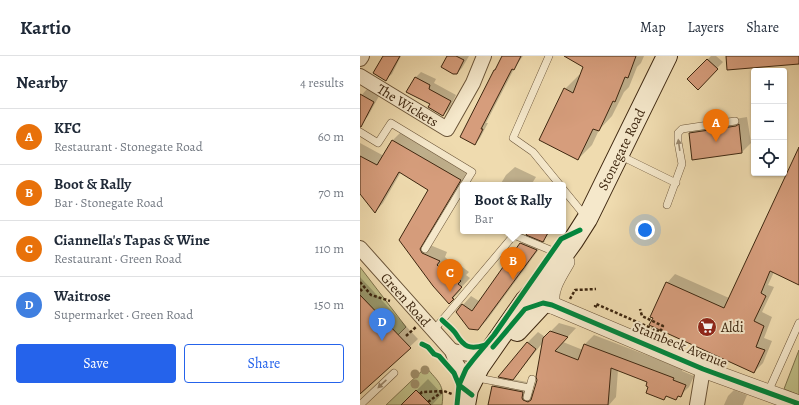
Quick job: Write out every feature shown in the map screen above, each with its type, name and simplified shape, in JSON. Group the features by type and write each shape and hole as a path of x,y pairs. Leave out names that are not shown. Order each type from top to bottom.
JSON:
{"main road":[{"name":"Stonegate Road","path":"466,390 497,347 525,301 568,252 587,218 667,56"},
{"path":"544,281 542,295 548,304"},
{"name":"Stonegate Road","path":"497,347 548,304"}],"street":[{"name":"The Wickets","path":"360,76 447,130 473,83 484,56"},
{"name":"Green Road","path":"360,248 452,351 466,390"},
{"name":"Stonegate Road","path":"548,304 552,289 568,252"},
{"name":"Stainbeck Avenue","path":"548,304 703,369 799,404"},
{"path":"452,351 481,356 497,347"},
{"path":"697,405 703,369"}],"lane":[{"path":"549,56 513,138 533,152 558,182"},
{"path":"667,205 682,164 678,142 678,132 682,129 735,121"},
{"path":"360,132 378,143 391,123 472,172 466,182"},
{"path":"618,155 676,183"},
{"path":"425,249 460,191"},
{"path":"566,193 587,218"},
{"path":"433,331 514,235 568,252"},
{"path":"768,393 799,323"},
{"path":"360,405 394,374"},
{"path":"527,397 532,379"},
{"path":"466,390 493,380 529,388"}],"path":[{"path":"360,282 371,295"},
{"path":"569,301 575,290 596,288"},
{"path":"360,289 363,292"},
{"path":"608,312 595,306 596,304 660,332 663,326 642,316 640,309"},
{"path":"420,394 422,392 466,390"},
{"path":"428,402 444,391"}],"shaded area":[{"path":"360,267 406,327 398,335 360,295"},
{"path":"799,350 799,395 784,389"},
{"path":"426,367 440,384 443,398 442,405 431,405 416,390 401,405 386,405"}],"building":[{"path":"383,56 400,56 386,81 373,73"},
{"path":"447,56 456,56 464,60 457,74 453,74 441,67"},
{"path":"502,56 521,56 514,70 512,69 481,129 483,129 475,145 460,137"},
{"path":"564,56 636,56 628,78 625,77 615,102 613,101 599,131 593,129 578,160 539,140 564,88 573,93 583,67"},
{"path":"726,56 799,56 799,64 727,70"},
{"path":"707,59 718,69 698,90 687,79"},
{"path":"415,77 430,85 429,89 451,101 443,116 428,107 430,104 406,92"},
{"path":"360,94 374,102 361,127 360,127"},
{"path":"739,124 742,153 692,160 689,133 736,126"},
{"path":"392,140 461,180 420,249 422,253 440,261 437,265 449,276 452,274 461,281 458,284 462,287 452,298 454,299 449,304 433,286 399,240 428,190 399,172 375,213 360,194 360,156 377,165"},
{"path":"799,147 799,285 770,271 761,293 766,296 754,321 764,326 756,347 765,350 754,373 649,325 653,318 650,317 666,282 724,308 785,176 787,176 787,173"},
{"path":"527,234 547,234 543,242 526,235"},
{"path":"520,243 537,250 478,330 469,329 456,312 462,304 472,311"},
{"path":"360,295 411,348 360,394"},
{"path":"550,331 568,337 555,351 578,360 584,344 674,378 673,380 686,385 681,397 678,396 676,400 666,396 664,400 646,393 648,387 646,386 647,382 611,368 608,405 488,405 492,386 523,392 523,400 528,402 531,400 537,380 536,377 543,338"},
{"path":"527,342 536,349 513,380 498,377"},
{"path":"416,390 431,405 401,405"}],"cycle path":[{"path":"457,405 459,385 466,369 494,335 561,239 580,230"},
{"path":"493,347 525,309 543,303 552,305 703,369 799,404"},
{"path":"442,320 453,330 465,345 471,347 485,345"},
{"path":"422,344 428,347 434,354 439,356 454,373 459,385 472,395"}],"place":[{"name":"KFC","path":"716,142"},
{"name":"Boot & Rally","path":"513,280"},
{"name":"Ciannella's Tapas & Wine","path":"450,292"},
{"name":"Aldi","path":"707,327"},
{"name":"Waitrose","path":"382,341"}]}
